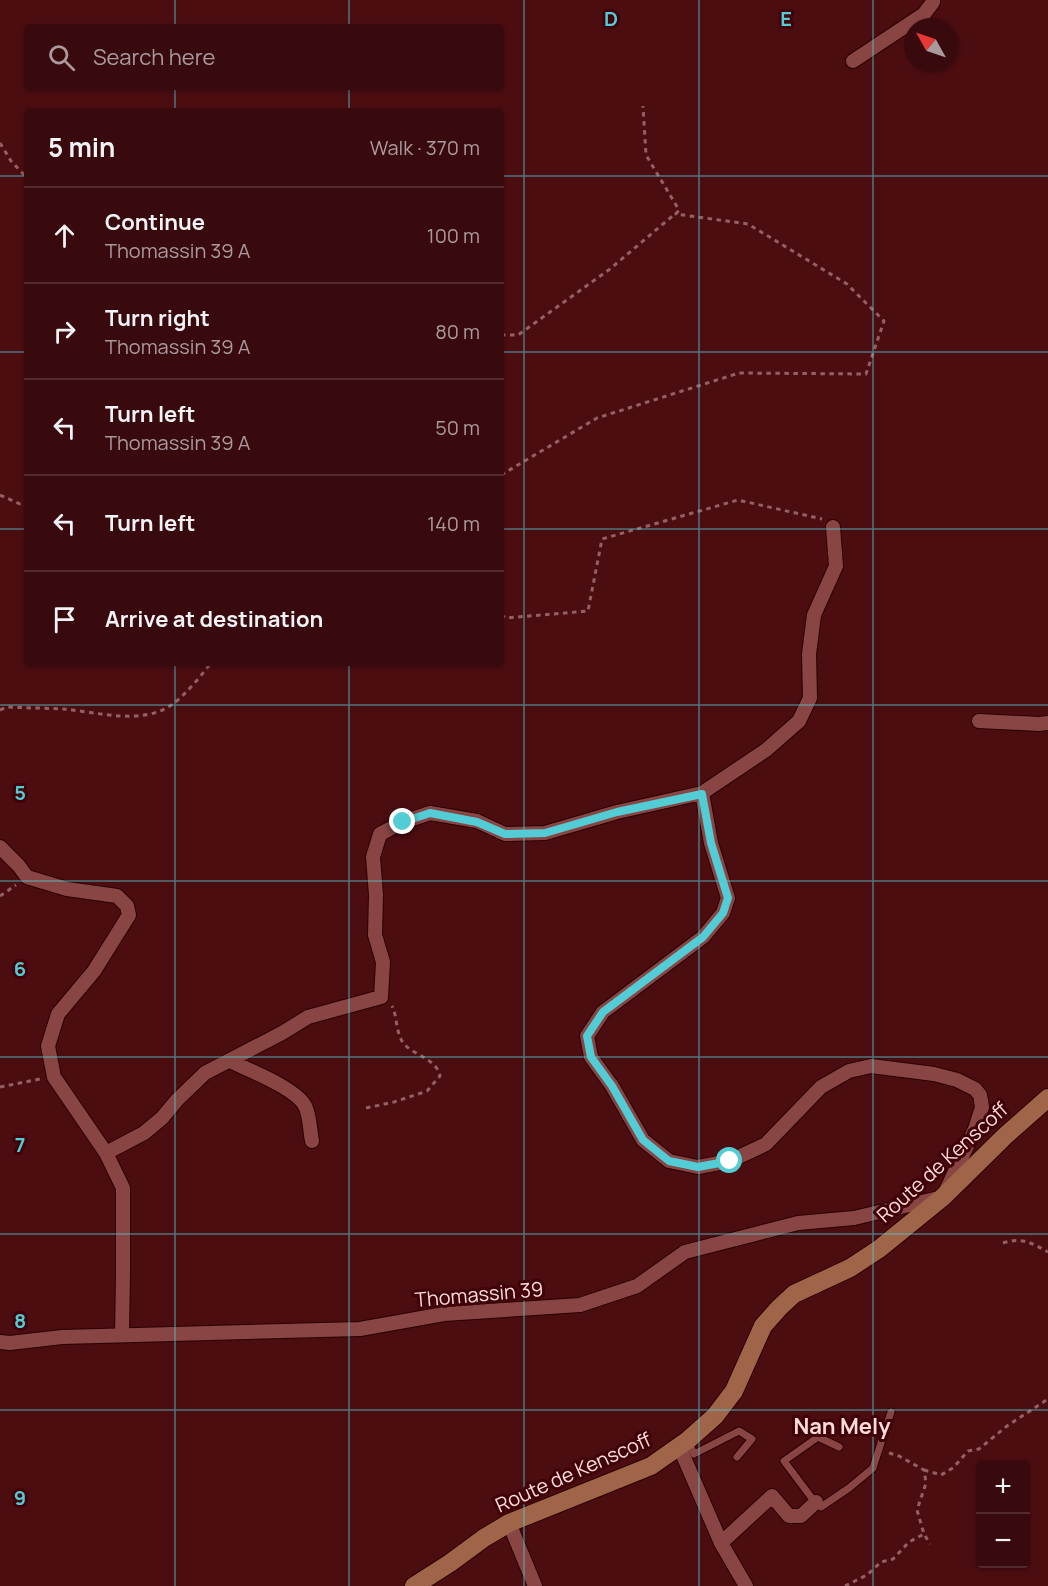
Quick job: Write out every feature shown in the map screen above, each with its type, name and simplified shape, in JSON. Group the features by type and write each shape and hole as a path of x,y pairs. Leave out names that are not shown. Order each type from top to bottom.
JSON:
{"main road":[{"name":"Route de Kenscoff","path":"414,1586 509,1523 651,1466 683,1443 715,1416 734,1391 762,1326 779,1308 794,1294 850,1268 879,1249 943,1197 1005,1136 1048,1098"}],"street":[{"path":"853,62 914,22 924,14 933,0"},
{"path":"106,1153 144,1133 162,1118 205,1073 308,1017 381,997 383,962 375,935 376,896 373,857 380,834 403,822 430,813 477,822 505,834 545,833 617,812 702,794 766,750 799,721 810,698 809,654 814,615 836,566 833,526"},
{"path":"979,722 1048,723"},
{"path":"702,794 711,843 728,898 723,913 703,937 603,1012 587,1036 591,1057 612,1086 643,1140 669,1161 698,1167 730,1161 766,1144 821,1086 849,1071 871,1066 934,1074 957,1080 975,1089 980,1095 982,1107 975,1129 943,1197"},
{"path":"0,846 27,877 67,889 117,896 127,906 129,915 94,971 58,1014 48,1046 54,1077 106,1153 123,1188 122,1335"},
{"path":"230,1061 286,1088 300,1098 306,1107 312,1141"},
{"name":"Thomassin 39","path":"0,1342 10,1343 62,1337 360,1329 444,1314 580,1305 638,1286 685,1252 798,1223 854,1218 943,1197"},
{"path":"683,1443 721,1543 746,1586"},
{"path":"721,1543 772,1497 789,1516 801,1516 816,1502"},
{"path":"509,1523 535,1586"}],"lane":[{"path":"839,1447 818,1437 784,1461 821,1507 873,1468 891,1412"},
{"path":"683,1443 694,1454 739,1431 752,1439 737,1457"}],"path":[{"path":"644,106 646,155 679,210"},
{"path":"0,143 11,161 24,175"},
{"path":"504,335 518,335 610,269 679,210"},
{"path":"504,473 597,418 739,373 866,374 884,321 847,284 748,224 676,214 679,210"},
{"path":"0,495 24,504"},
{"path":"504,617 588,611 602,539 738,500 819,518 833,526"},
{"path":"0,710 7,707 62,709 128,716 154,713 172,704 208,666"},
{"path":"0,896 27,877"},
{"path":"366,1107 415,1096 427,1091 441,1077 432,1063 402,1041 396,1014 392,1006 381,997"},
{"path":"0,1088 54,1077"},
{"path":"1003,1243 1014,1239 1031,1243 1048,1252"},
{"path":"879,1450 899,1456 924,1470 941,1475 953,1468 968,1452 979,1449 1006,1426 1048,1399"},
{"path":"924,1470 926,1483 916,1510 930,1544"},
{"path":"845,1586 867,1575 881,1562 893,1559 909,1542 924,1534"}],"district":[{"name":"Nan Mely","path":"842,1426"}],"route":[{"path":"403,822 430,813 477,822 505,834 545,833 617,812 702,794 711,843 728,898 723,913 703,937 603,1012 587,1036 591,1057 612,1086 643,1140 669,1161 698,1167 730,1161"}]}
